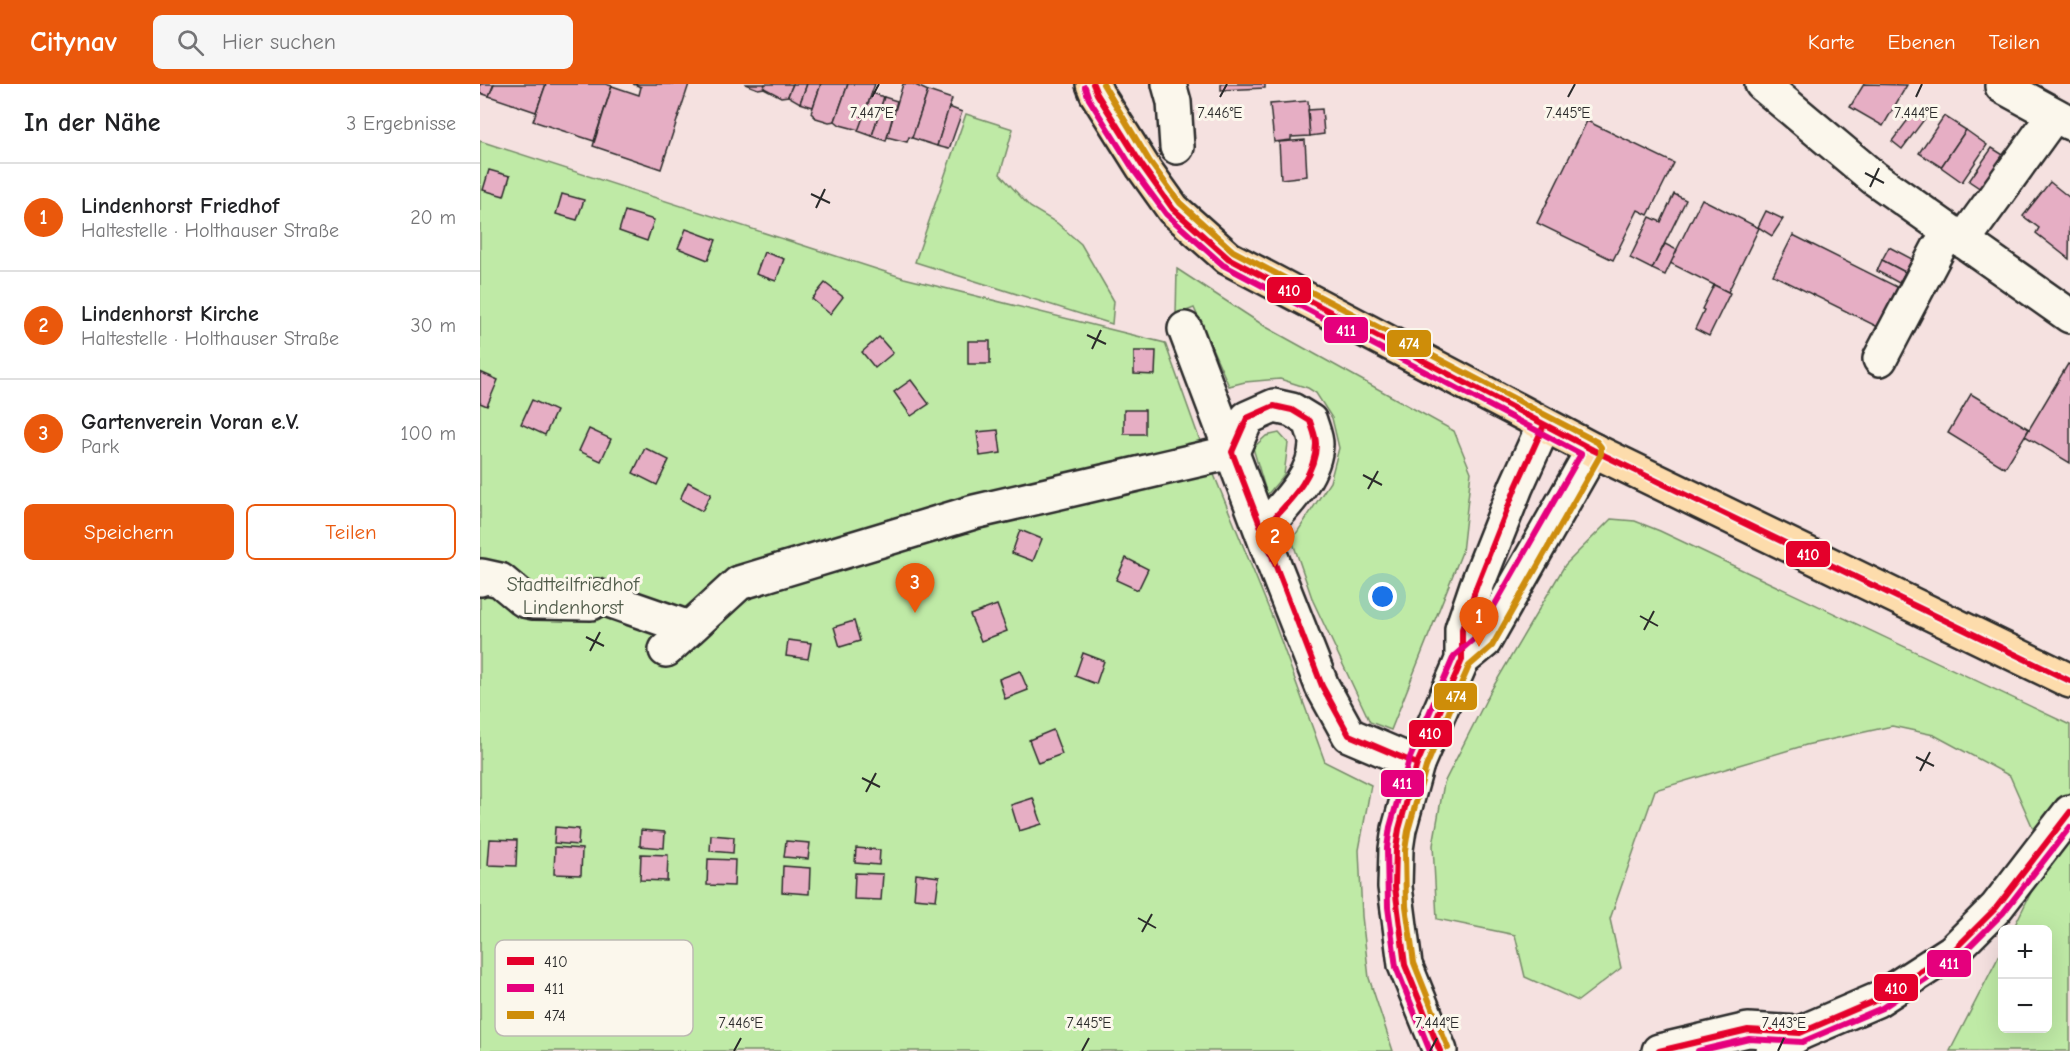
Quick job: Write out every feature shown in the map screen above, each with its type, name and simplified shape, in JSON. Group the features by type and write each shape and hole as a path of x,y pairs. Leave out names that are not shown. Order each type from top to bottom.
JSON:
{"main road":[{"path":"1094,84 1097,94 1143,167 1173,209 1228,258 1593,450 2069,681"}],"street":[{"path":"1169,84 1174,102 1178,147"},
{"path":"1762,84 1874,178 2070,316"},
{"path":"1880,359 1938,249 1957,236 2062,119 2002,86"},
{"path":"1185,328 1322,686 1349,735 1417,764"},
{"path":"1232,452 1247,418 1274,406 1292,410 1310,421 1316,442 1312,464 1294,493 1262,531"},
{"path":"1440,1051 1406,965 1397,907 1396,849 1399,829 1417,764 1462,660 1462,629 1477,585 1516,487 1544,425"},
{"path":"1462,660 1484,642 1593,450"},
{"path":"666,650 739,583 974,512 1232,452"},
{"path":"480,579 482,576 500,580 525,600 591,603 597,596 689,628"},
{"path":"1773,1051 1800,1033 1877,1000 1953,951 1996,908 2070,812"},
{"path":"1659,1051 1748,1030 1800,1033"}],"green space":[{"path":"966,114 1013,129 1000,174 1030,207 1057,223 1081,244 1114,301 1112,324 915,262"},
{"name":"Stadtteilfriedhof Lindenhorst","path":"480,141 904,278 1165,343 1199,438 1273,619 1325,762 1371,785 1359,850 1362,916 1369,978 1393,1051 480,1051"},
{"path":"1177,269 1266,327 1454,431 1471,472 1462,552 1391,730 1370,722 1313,601 1292,540 1330,482 1339,448 1332,418 1316,393 1280,379 1229,386 1194,308 1176,315"},
{"path":"1279,433 1288,443 1284,475 1267,495 1253,448 1266,436"},
{"path":"1611,519 1635,521 2070,725 2070,1051 1950,1051 1998,958 1998,1033 2052,1033 2052,925 2015,925 2047,860 2010,776 1934,735 1892,726 1806,745 1655,790 1610,919 1621,968 1578,1001 1525,977 1515,935 1437,919 1433,845 1444,783 1490,692 1565,565"}],"building":[{"path":"480,84 494,84 489,96 480,93"},
{"path":"494,84 546,84 536,112 489,96"},
{"path":"546,84 612,86 594,141 533,121"},
{"path":"633,84 689,84 661,169 593,146 612,86 639,95 641,87"},
{"path":"745,84 765,84 764,88 758,89"},
{"path":"765,84 793,84 788,96 781,97 764,88"},
{"path":"793,84 807,84 800,103 788,96"},
{"path":"807,84 821,84 813,107 800,103"},
{"path":"821,84 848,84 835,121 829,122 816,118 811,113"},
{"path":"848,84 875,84 859,130 840,125 835,121"},
{"path":"903,84 913,84 928,91 912,138 909,137 907,142 887,137"},
{"path":"1221,84 1265,84 1265,88 1221,90"},
{"path":"1864,84 1907,85 1883,126 1850,107"},
{"path":"928,91 952,99 937,146 912,138"},
{"path":"872,93 884,97 872,136 858,131"},
{"path":"884,97 897,101 886,141 872,136"},
{"path":"1308,101 1310,136 1291,137 1291,140 1274,142 1270,104"},
{"path":"949,107 962,112 949,149 937,146"},
{"path":"1322,109 1324,134 1310,136 1308,110"},
{"path":"1916,109 1926,117 1902,149 1892,141"},
{"path":"1944,116 1966,130 1941,167 1919,153"},
{"path":"1587,121 1674,163 1648,215 1638,210 1613,260 1537,223"},
{"path":"1966,130 1987,145 1962,182 1941,167"},
{"path":"1305,140 1307,176 1281,179 1279,142"},
{"path":"1992,148 2008,158 1984,191 1969,181"},
{"path":"489,170 510,176 504,196 483,190"},
{"path":"2050,182 2070,198 2069,259 2036,233 2039,228 2023,216"},
{"path":"562,194 584,200 577,220 556,214"},
{"path":"1674,194 1686,200 1652,269 1630,258 1650,217 1661,222"},
{"path":"1702,199 1759,228 1728,292 1670,263"},
{"path":"625,211 654,220 647,241 619,231"},
{"path":"1766,211 1783,219 1772,236 1758,227"},
{"path":"686,229 716,240 708,260 678,248"},
{"path":"1793,235 1899,288 1880,328 1773,275"},
{"path":"1665,244 1677,250 1665,275 1652,269"},
{"path":"1889,247 1912,259 1905,272 1882,260"},
{"path":"764,252 784,259 776,281 756,274"},
{"path":"1882,260 1905,272 1899,283 1877,271"},
{"path":"825,283 843,297 830,314 812,299"},
{"path":"1714,285 1730,293 1709,336 1695,329"},
{"path":"879,337 893,353 875,368 862,352"},
{"path":"968,341 990,341 990,364 968,364"},
{"path":"1134,351 1156,351 1155,375 1134,374"},
{"path":"2068,364 2070,365 2070,463 2025,436"},
{"path":"480,372 498,380 487,406 480,403"},
{"path":"911,380 929,404 911,416 894,392"},
{"path":"1971,394 2029,429 2005,468 1948,433"},
{"path":"532,400 556,411 545,435 521,424"},
{"path":"1124,410 1145,410 1145,434 1124,434"},
{"path":"589,429 611,439 601,461 579,451"},
{"path":"998,430 1001,453 980,456 977,432"},
{"path":"645,448 669,460 657,485 633,473"},
{"path":"688,482 711,494 702,511 680,499"},
{"path":"1020,530 1042,539 1033,561 1012,553"},
{"path":"1126,558 1148,569 1138,590 1116,580"},
{"path":"997,605 1007,631 981,641 970,615"},
{"path":"854,621 860,641 840,647 834,627"},
{"path":"788,640 811,643 808,659 786,656"},
{"path":"1083,653 1104,661 1096,684 1075,676"},
{"path":"1020,671 1028,690 1005,699 999,679"},
{"path":"1053,730 1062,754 1038,763 1029,740"},
{"path":"1033,798 1042,824 1019,831 1011,805"},
{"path":"555,827 579,829 578,845 554,843"},
{"path":"641,830 665,832 664,848 640,846"},
{"path":"711,835 734,837 733,853 710,851"},
{"path":"490,839 517,840 516,866 488,865"},
{"path":"786,841 810,843 808,859 784,857"},
{"path":"555,847 582,849 581,875 554,874"},
{"path":"856,848 880,850 879,865 855,863"},
{"path":"641,854 668,855 667,881 640,880"},
{"path":"708,859 735,860 734,886 707,885"},
{"path":"783,866 810,868 809,894 782,892"},
{"path":"855,873 883,874 881,900 854,899"},
{"path":"916,874 939,877 936,900 914,898"}],"transit line":[{"name":"410","path":"1093,84 1143,167 1173,209 1228,258 1593,450 2070,681"},
{"name":"474","path":"1103,84 1150,162 1180,203 1233,251 1597,442 1601,447 1601,454 1492,646 1469,666 1426,767 1408,831 1405,850 1406,906 1414,963 1448,1048"},
{"name":"411","path":"1085,87 1089,99 1135,172 1166,214 1223,265 1581,454 1477,636 1454,656 1409,760 1390,827 1387,848 1388,907 1396,967 1430,1051"},
{"name":"410","path":"1262,531 1270,522 1297,492 1311,469 1315,457 1315,435 1310,421 1292,410 1274,406 1247,418 1232,452 1322,686 1349,735 1417,764"},
{"name":"410","path":"1440,1051 1405,965 1395,887 1399,829 1417,764 1462,660 1462,629 1477,585 1516,487 1544,425"},
{"name":"410","path":"1659,1051 1748,1030 1800,1033 1877,1000 1953,951 1996,908 2070,812"},
{"name":"411","path":"1698,1051 1749,1039 1802,1042 1882,1008 1959,957 2003,913 2070,827"}],"place":[{"name":"Lindenhorst Kirche","path":"1275,567"},
{"name":"Gartenverein Voran e.V.","path":"915,613"},
{"name":"Lindenhorst Friedhof","path":"1479,647"}]}
